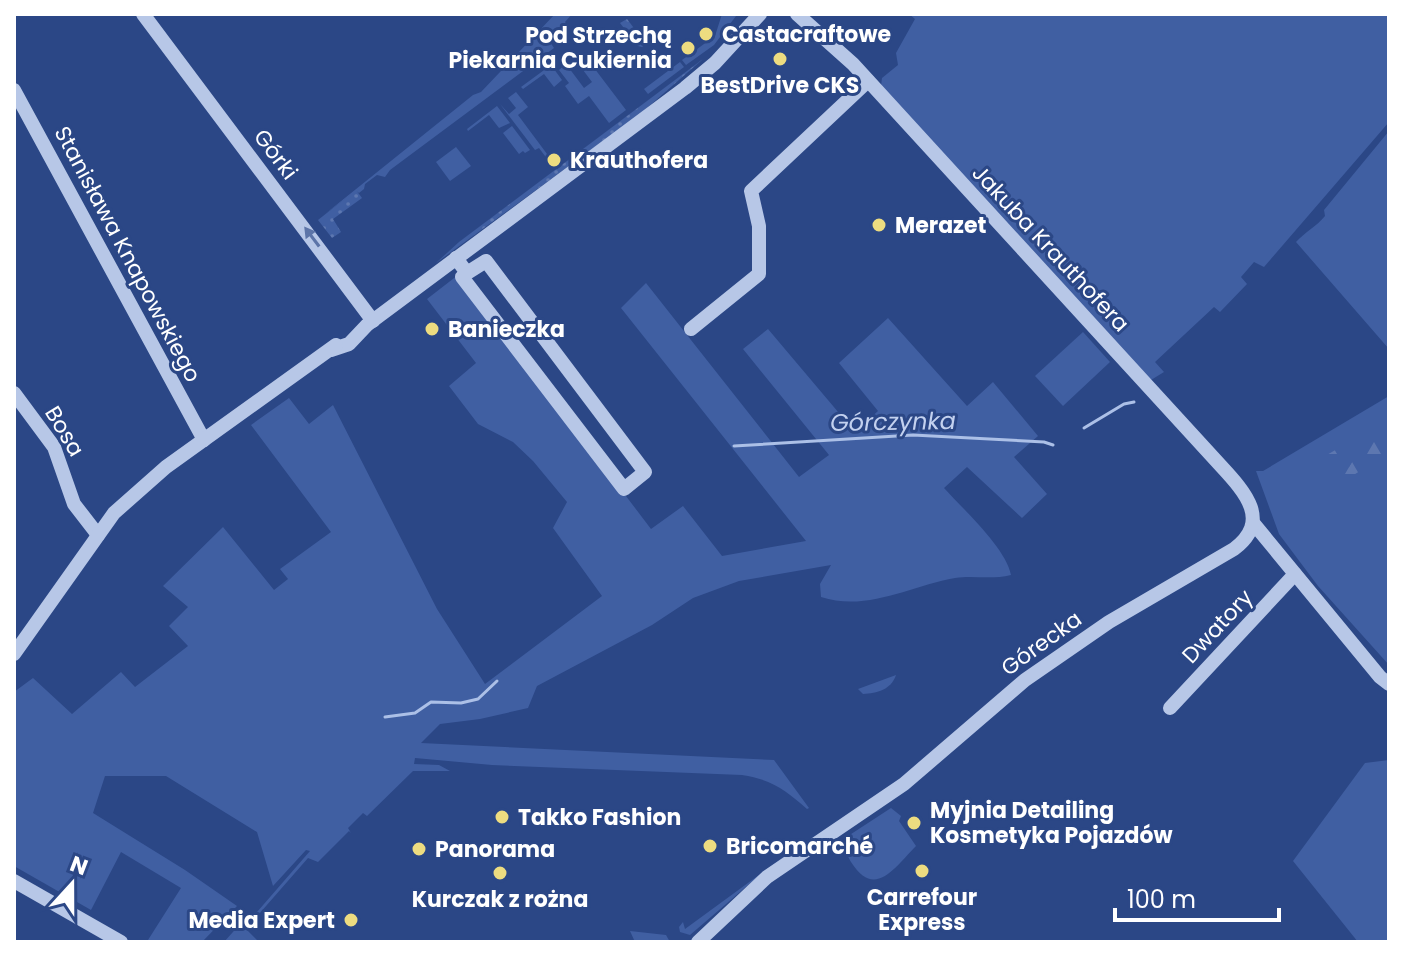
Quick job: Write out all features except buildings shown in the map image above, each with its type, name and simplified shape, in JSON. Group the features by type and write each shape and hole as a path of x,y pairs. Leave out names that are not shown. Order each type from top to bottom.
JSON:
{"street":[{"name":"Górki","path":"143,14 370,323"},
{"path":"14,654 98,535 133,494 331,350 349,332 370,323 694,81 724,54 760,14"},
{"name":"Jakuba Krauthofera","path":"797,14 868,81 1232,478 1252,510 1254,524"},
{"path":"811,14 817,30"},
{"path":"691,329 759,274 759,226 751,191 868,81"},
{"name":"Stanisława Knapowskiego","path":"14,90 204,440"},
{"path":"456,258 467,273"},
{"path":"486,261 645,472 624,489 462,277 467,273 486,261"},
{"name":"Bosa","path":"14,393 54,447 74,504 98,535"},
{"path":"1254,524 1389,684"},
{"name":"Górecka","path":"698,942 767,877 904,784 1025,680 1109,622 1234,549 1245,540 1254,524"},
{"name":"Dwatory","path":"1170,708 1295,574"},
{"path":"14,881 121,942"}],"green space":[{"path":"555,14 572,14 565,22 568,26 548,39 554,48 390,170 385,177 377,175 359,193 356,191 325,214 473,95 481,92"},
{"path":"722,14 736,16 714,45 686,65 682,60 715,36"},
{"path":"909,14 1389,14 1389,122 1264,267 1254,262 1241,277 1247,284 1220,312 1214,307 1155,362 1164,372 1151,380 881,86 882,78 898,65 896,53 915,19"},
{"path":"627,19 646,44 642,47 620,23"},
{"path":"582,52 626,110 609,123 589,96 578,104 565,86 569,83 559,70 566,64 584,88 592,82 574,58"},
{"path":"703,59 640,114 436,263 459,242"},
{"path":"680,62 684,67 648,94 644,89"},
{"path":"551,65 562,80 554,87 544,74 523,89 521,87"},
{"path":"516,92 528,107 518,115 550,158 548,160 539,148 535,150 500,104 509,114 516,108 508,98"},
{"path":"497,106 510,123 499,128 489,115 468,131 467,129"},
{"path":"512,126 530,150 519,154 503,133"},
{"path":"1389,131 1389,349 1296,242 1325,216 1324,210"},
{"path":"456,147 471,166 450,181 436,162"},
{"path":"356,190 362,198 333,219 341,232 332,238 318,220"},
{"path":"458,275 651,529 683,506 722,556 806,541 621,308 646,283 799,477 829,455 743,349 768,329 855,432 878,411 839,363 888,318 967,406 993,382 1038,436 1014,457 1047,494 1022,518 967,467 944,488 993,541 1011,575 955,578 872,600 855,601 821,597 820,584 831,565 739,581 693,598 652,625 537,686 528,708 440,724 421,743 774,760 807,809 777,786 742,775 492,765 415,758 414,764 439,765 450,771 413,771 367,816 363,813 348,828 351,833 349,831 318,862 308,858 246,929 259,942 224,942 241,923 245,926 310,851 306,850 273,886 257,832 166,776 105,776 93,813 237,906 202,942 148,940 181,888 121,852 91,910 14,866 14,692 33,678 72,714 121,672 135,687 188,646 169,626 188,607 163,586 223,527 274,590 288,579 280,569 331,532 251,425 289,398 309,424 333,405 437,609 485,684 602,596 553,528 567,502 513,442 478,424 449,386 476,363 427,299"},
{"path":"1083,332 1110,362 1063,406 1035,376"},
{"path":"1389,396 1389,665 1318,586 1279,534 1256,471 1263,471"},
{"path":"1382,423 1387,427 1388,453 1338,485 1335,478 1354,459 1350,454 1342,454 1327,463 1323,460 1325,456"},
{"path":"896,675 891,684 878,692 863,694 858,689"},
{"path":"1389,760 1389,942 1358,942 1293,861 1365,763"},
{"path":"891,808 901,816 899,821 916,846 885,876 868,878 851,862 845,850 845,838"},
{"path":"796,844 795,850 754,880 690,935 680,932 683,922 685,929 793,850"},
{"path":"630,931 666,935 670,942 635,942"}],"waterway":[{"name":"Górczynka","path":"1084,428 1124,404 1134,402"},
{"name":"Górczynka","path":"734,446 913,435 1053,445"},
{"name":"Górczynka","path":"385,717 415,713 431,702 461,703 478,699 497,681"}],"place":[{"name":"Castacraftowe","path":"706,34"},
{"name":"Pod Strzechą Piekarnia Cukiernia","path":"688,48"},
{"name":"BestDrive CKS","path":"780,59"},
{"name":"Krauthofera","path":"554,160"},
{"name":"Merazet","path":"879,225"},
{"name":"Banieczka","path":"432,329"},
{"name":"Takko Fashion","path":"502,817"},
{"name":"Myjnia Detailing Kosmetyka Pojazdów","path":"914,823"},
{"name":"Bricomarché","path":"710,846"},
{"name":"Panorama","path":"419,849"},
{"name":"Carrefour Express","path":"922,871"},
{"name":"Kurczak z rożna","path":"500,873"},
{"name":"Media Expert","path":"351,920"}]}
